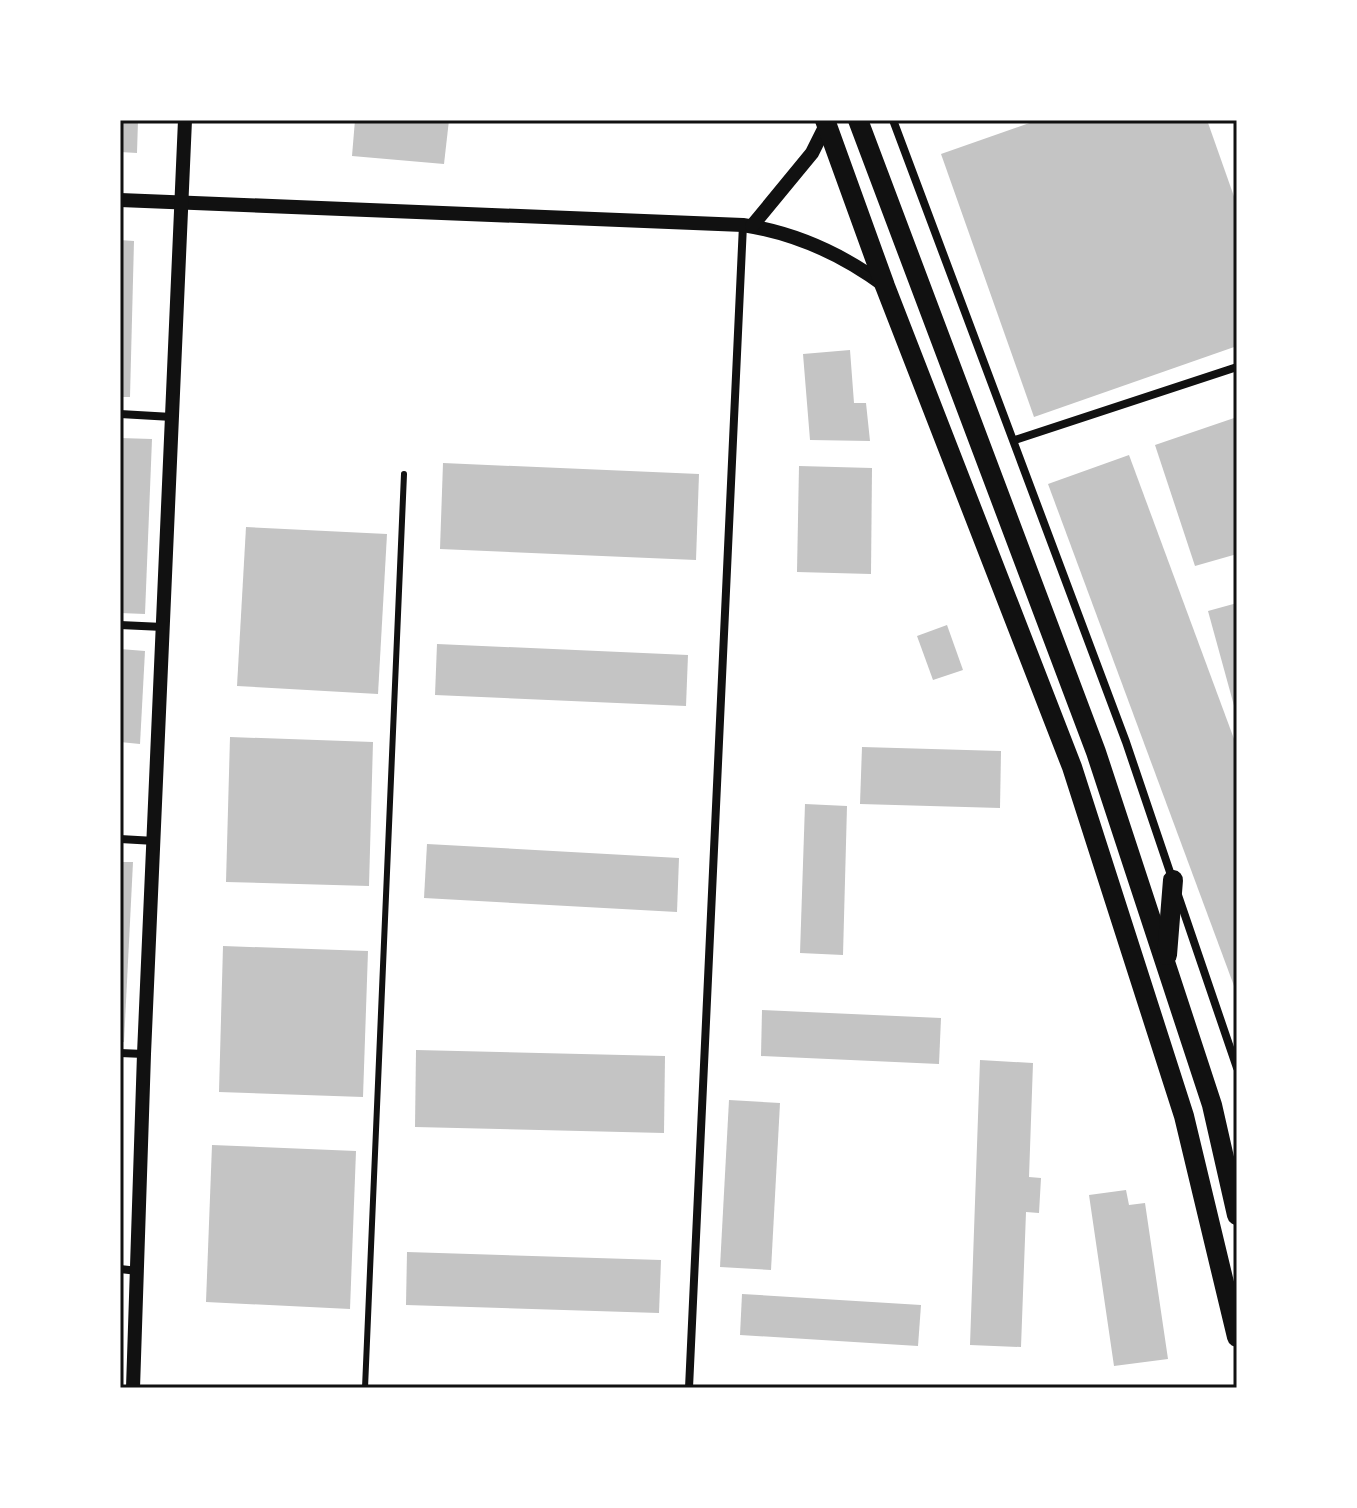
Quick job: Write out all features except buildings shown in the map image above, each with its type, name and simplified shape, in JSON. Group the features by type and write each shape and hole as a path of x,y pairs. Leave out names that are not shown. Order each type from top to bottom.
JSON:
{"main road":[{"path":"858,120 1096,752 1212,1105 1237,1215"},
{"path":"825,122 885,286 1072,767 1184,1116 1237,1337"},
{"path":"1166,963 1173,880"}],"street":[{"path":"133,1388 144,1054 156,841 185,120"},
{"path":"893,120 1126,742 1237,1068"},
{"path":"689,1388 748,226 812,153 825,122"},
{"path":"120,200 748,226 816,244 851,261 885,286"},
{"path":"1015,440 1237,367"},
{"path":"120,414 173,417"},
{"path":"120,625 164,627"},
{"path":"120,839 156,841"},
{"path":"120,1053 144,1054"},
{"path":"120,1269 138,1271"}],"lane":[{"path":"365,1388 404,474"}]}
